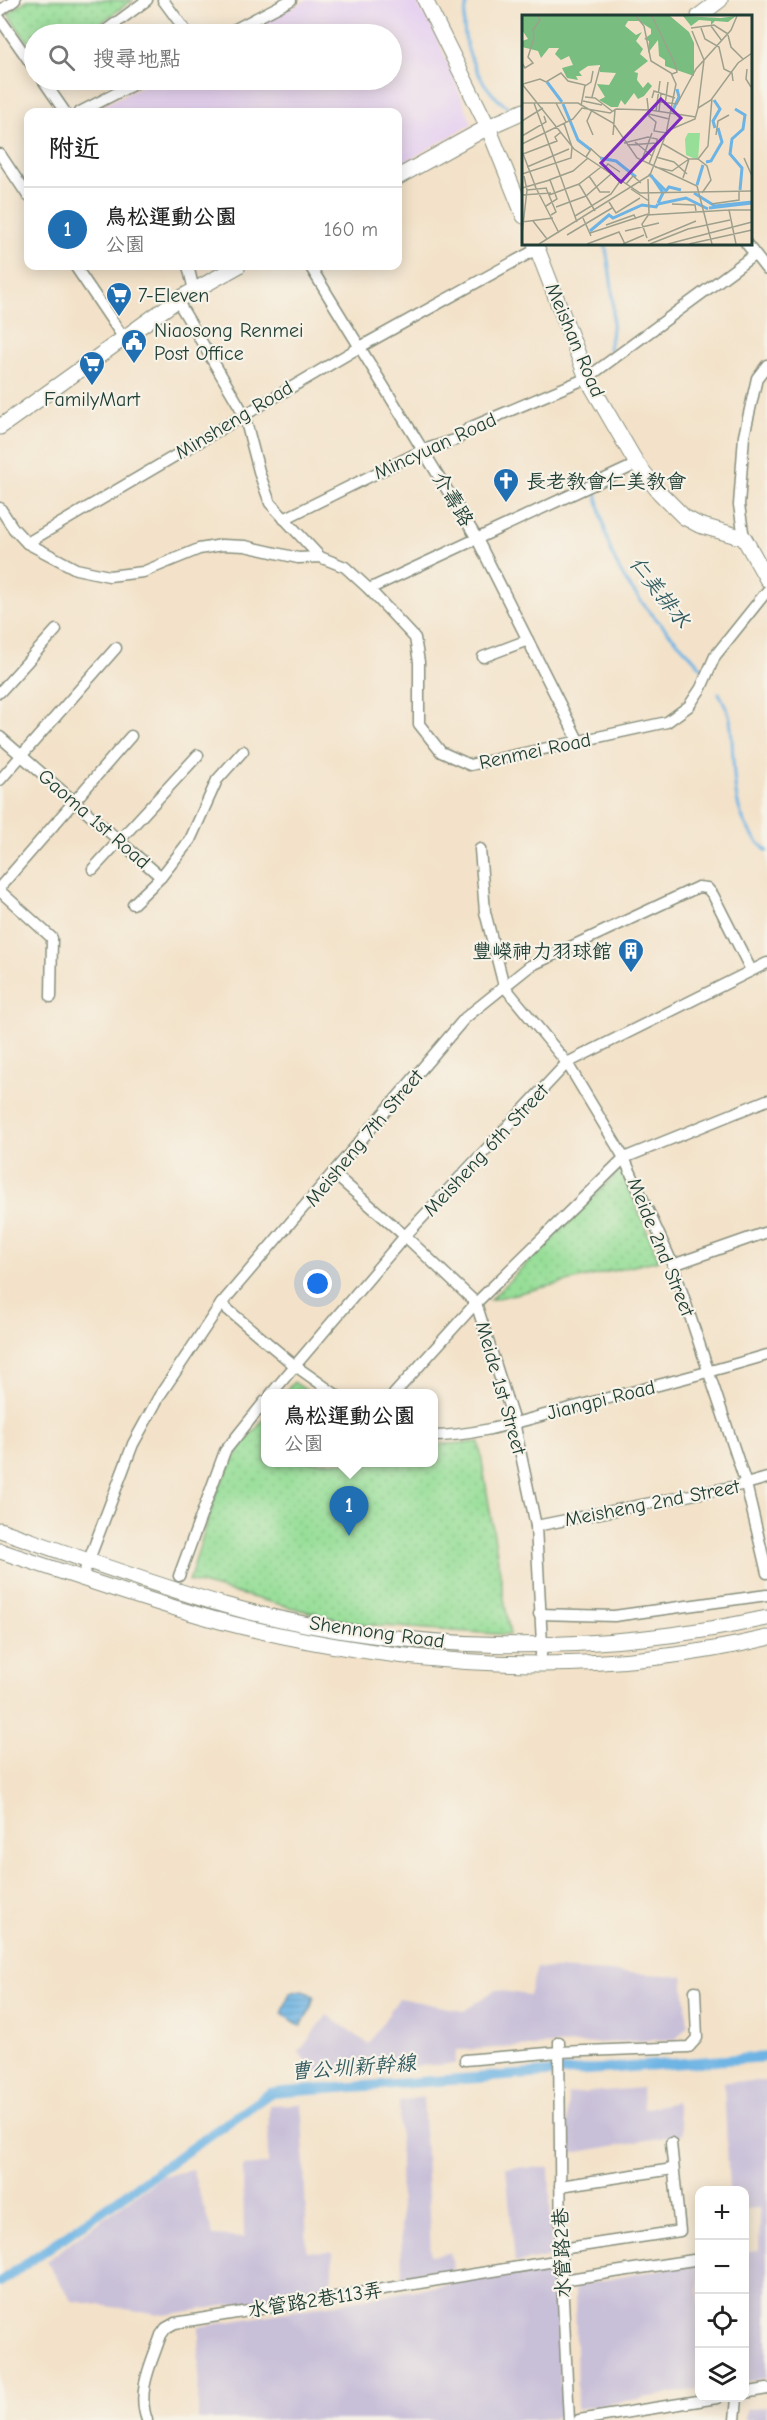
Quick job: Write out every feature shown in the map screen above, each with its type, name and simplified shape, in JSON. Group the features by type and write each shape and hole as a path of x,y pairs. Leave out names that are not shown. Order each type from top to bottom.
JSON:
{"street":[{"path":"0,11 15,0"},
{"path":"114,24 147,0"},
{"path":"163,0 181,24"},
{"path":"245,24 291,0"},
{"path":"425,0 488,127 522,211"},
{"path":"700,15 720,0"},
{"path":"0,18 24,53"},
{"path":"50,90 62,108"},
{"path":"88,108 123,90"},
{"path":"402,175 488,127 522,112"},
{"path":"0,154 24,190"},
{"path":"747,244 767,270"},
{"name":"Minsheng Road","path":"27,543 360,346 536,246"},
{"name":"Meishan Road","path":"536,246 587,378 637,464 660,493 684,516 699,525 744,537"},
{"name":"Mincyuan Road","path":"284,519 423,450 458,438 469,428 587,378 754,255"},
{"path":"78,270 123,337"},
{"path":"189,270 194,290"},
{"path":"0,427 177,300 231,270"},
{"name":"介壽路","path":"312,270 477,537 579,742"},
{"path":"177,300 244,414 270,503 320,557"},
{"path":"767,365 757,378 744,436 739,506 744,537 767,579"},
{"path":"369,589 637,464"},
{"name":"Renmei Road","path":"0,508 13,528 27,543 76,569 109,576 143,572 199,549 222,544 244,546 298,558 320,557 345,567 415,638 419,662 420,724 441,752 470,765 667,722 689,705 701,688 715,656 767,591"},
{"path":"0,692 56,630"},
{"path":"483,657 528,640"},
{"path":"0,780 116,648"},
{"path":"51,997 52,938 0,889 131,736"},
{"name":"Gaoma 1st Road","path":"0,737 161,877"},
{"path":"133,904 161,877 190,840 217,780 243,751"},
{"path":"93,869 198,755"},
{"path":"480,849 485,912 504,986"},
{"name":"Meisheng 7th Street","path":"82,1578 133,1444 160,1395 221,1304 465,1018 530,966 698,887 707,888 713,895 751,970"},
{"name":"Meisheng 6th Street","path":"275,1389 405,1236 567,1063 767,963"},
{"name":"Meide 2nd Street","path":"504,986 567,1063 624,1158 673,1265 746,1484 767,1573"},
{"path":"399,1389 477,1303 624,1158 767,1100"},
{"name":"Meide 1st Street","path":"334,1174 477,1303 514,1422 536,1526 542,1644 540,1664"},
{"path":"673,1265 767,1232"},
{"path":"221,1304 294,1365 328,1389"},
{"name":"Jiangpi Road","path":"438,1436 452,1436 514,1422 767,1355"},
{"path":"179,1576 225,1451 261,1406"},
{"name":"Meisheng 2nd Street","path":"536,1526 767,1478"},
{"name":"Shennong Road","path":"0,1530 224,1605 332,1629 398,1639 468,1644 638,1640 767,1618"},
{"name":"Shennong Road","path":"0,1551 219,1620 330,1646 394,1656 540,1664 640,1659 767,1638"},
{"path":"539,1614 614,1616 767,1595"},
{"path":"465,2060 560,2052 690,2047 697,2038 695,1991"},
{"name":"水管路2巷","path":"560,2052 561,2254 569,2420"},
{"path":"560,2186 674,2169 671,2143"},
{"name":"水管路2巷113弄","path":"147,2420 144,2412 144,2384 161,2335 166,2328 176,2323 680,2231 674,2169"},
{"path":"562,2280 695,2260"},
{"path":"749,2392 767,2389"},
{"path":"579,2420 695,2401"},
{"path":"735,2420 737,2402"}],"shaded area":[{"path":"307,0 416,0 437,37 472,124 402,164 402,108 98,108 134,90 402,90 402,24 260,24"},
{"path":"537,1968 683,1976 688,2025 676,2039 456,2050 455,2064 344,2070 315,2075 299,2052 327,2015 369,2044 399,1998 464,2011 495,1990 529,1995"},
{"path":"767,2081 767,2378 749,2381 749,2252 759,2250 760,2208 749,2209 749,2186 729,2186 724,2082"},
{"path":"642,2088 643,2109 676,2102 683,2134 566,2154 568,2094"},
{"path":"423,2097 431,2255 450,2253 454,2270 402,2278 399,2101"},
{"path":"302,2104 307,2251 333,2252 331,2289 165,2315 72,2301 46,2261 162,2176 192,2170 213,2236 244,2238 243,2166 268,2164 269,2105"},
{"path":"506,2167 549,2168 552,2256 515,2263"},
{"path":"695,2263 695,2390 577,2409 575,2286"},
{"path":"555,2266 562,2416 537,2420 198,2420 199,2327"},
{"path":"767,2406 767,2420 745,2420 746,2410"}],"green space":[{"path":"27,0 133,0 99,24 24,24 24,37 8,14"},
{"path":"621,1169 659,1260 490,1300"},
{"path":"294,1382 304,1389 288,1389"},
{"path":"261,1423 261,1467 438,1467 438,1445 479,1442 510,1635 356,1624 189,1581 217,1491 240,1448"}],"water":[{"path":"302,1990 314,1996 310,2011 301,2026 282,2014 290,1993"}],"waterway":[{"name":"仁美排水","path":"468,0 464,18 468,50 484,83 509,108"},
{"name":"仁美排水","path":"605,244 613,296 613,321 609,349"},
{"name":"仁美排水","path":"596,493 611,551 619,569 636,595 703,669"},
{"name":"仁美排水","path":"719,693 730,719 735,790 739,806 744,822 767,851"},
{"name":"曹公圳新幹線","path":"0,2282 270,2093 767,2057"}],"place":[{"name":"7-Eleven","path":"119,318"},
{"name":"Niaosong Renmei Post Office","path":"134,365"},
{"name":"FamilyMart","path":"92,387"},
{"name":"長老教會仁美教會","path":"506,504"},
{"name":"豐嶸神力羽球館","path":"631,974"},
{"name":"鳥松運動公園","path":"349,1536"}]}
